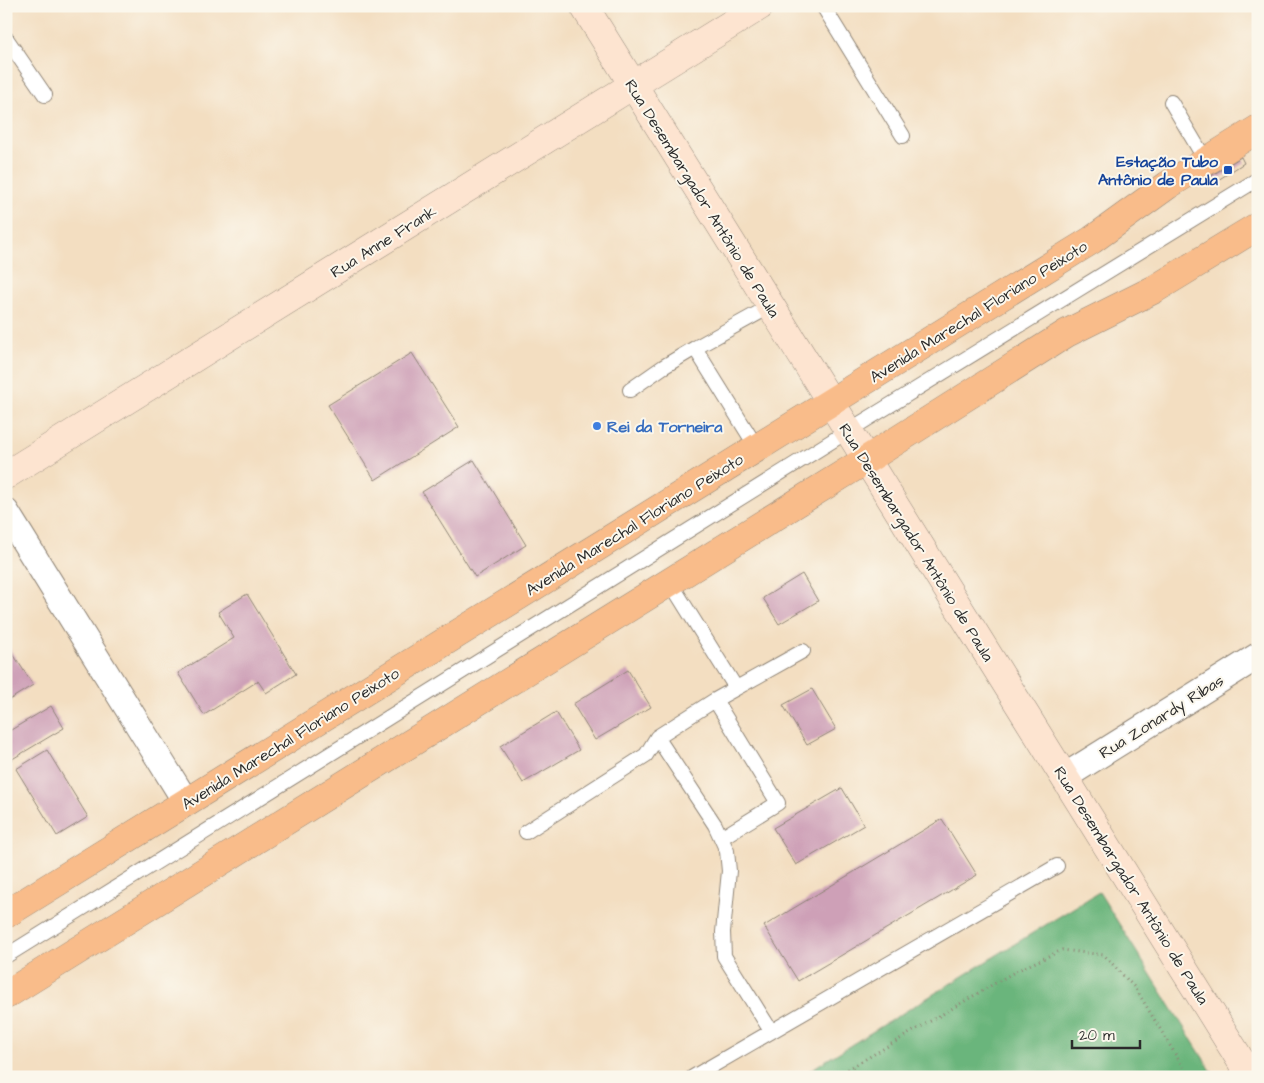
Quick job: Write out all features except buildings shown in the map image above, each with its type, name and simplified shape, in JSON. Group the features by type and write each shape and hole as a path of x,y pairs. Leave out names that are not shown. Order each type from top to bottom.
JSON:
{"main road":[{"name":"Rua Desembargador Antônio de Paula","path":"584,6 1251,1077"},
{"name":"Rua Anne Frank","path":"6,475 760,6"},
{"name":"Avenida Marechal Floriano Peixoto","path":"6,914 1092,240 1168,185 1258,129"},
{"path":"6,995 1067,333 1155,289 1258,226"}],"street":[{"path":"6,512 186,802"},
{"name":"Rua Zonardy Ribas","path":"1064,776 1258,656"}],"lane":[{"path":"824,6 903,136"},
{"path":"6,38 45,95"},
{"path":"1170,102 1206,161"},
{"path":"6,956 848,431 1258,178"},
{"path":"630,390 663,367 771,306"},
{"path":"695,348 757,448"},
{"path":"670,582 736,688"},
{"path":"526,832 646,754 657,737 715,700 803,651"},
{"path":"715,700 778,803 721,838"},
{"path":"657,737 721,838 726,851 729,871 724,956 771,1032"},
{"path":"693,1077 1057,866"}],"path":[{"path":"835,1077 1016,971 1062,950 1104,955 1136,989 1189,1077"}],"green space":[{"path":"1099,892 1215,1077 799,1077"}],"place":[{"name":"Estação Tubo Antônio de Paula","path":"1228,170"},
{"name":"Rei da Torneira","path":"597,426"}]}
